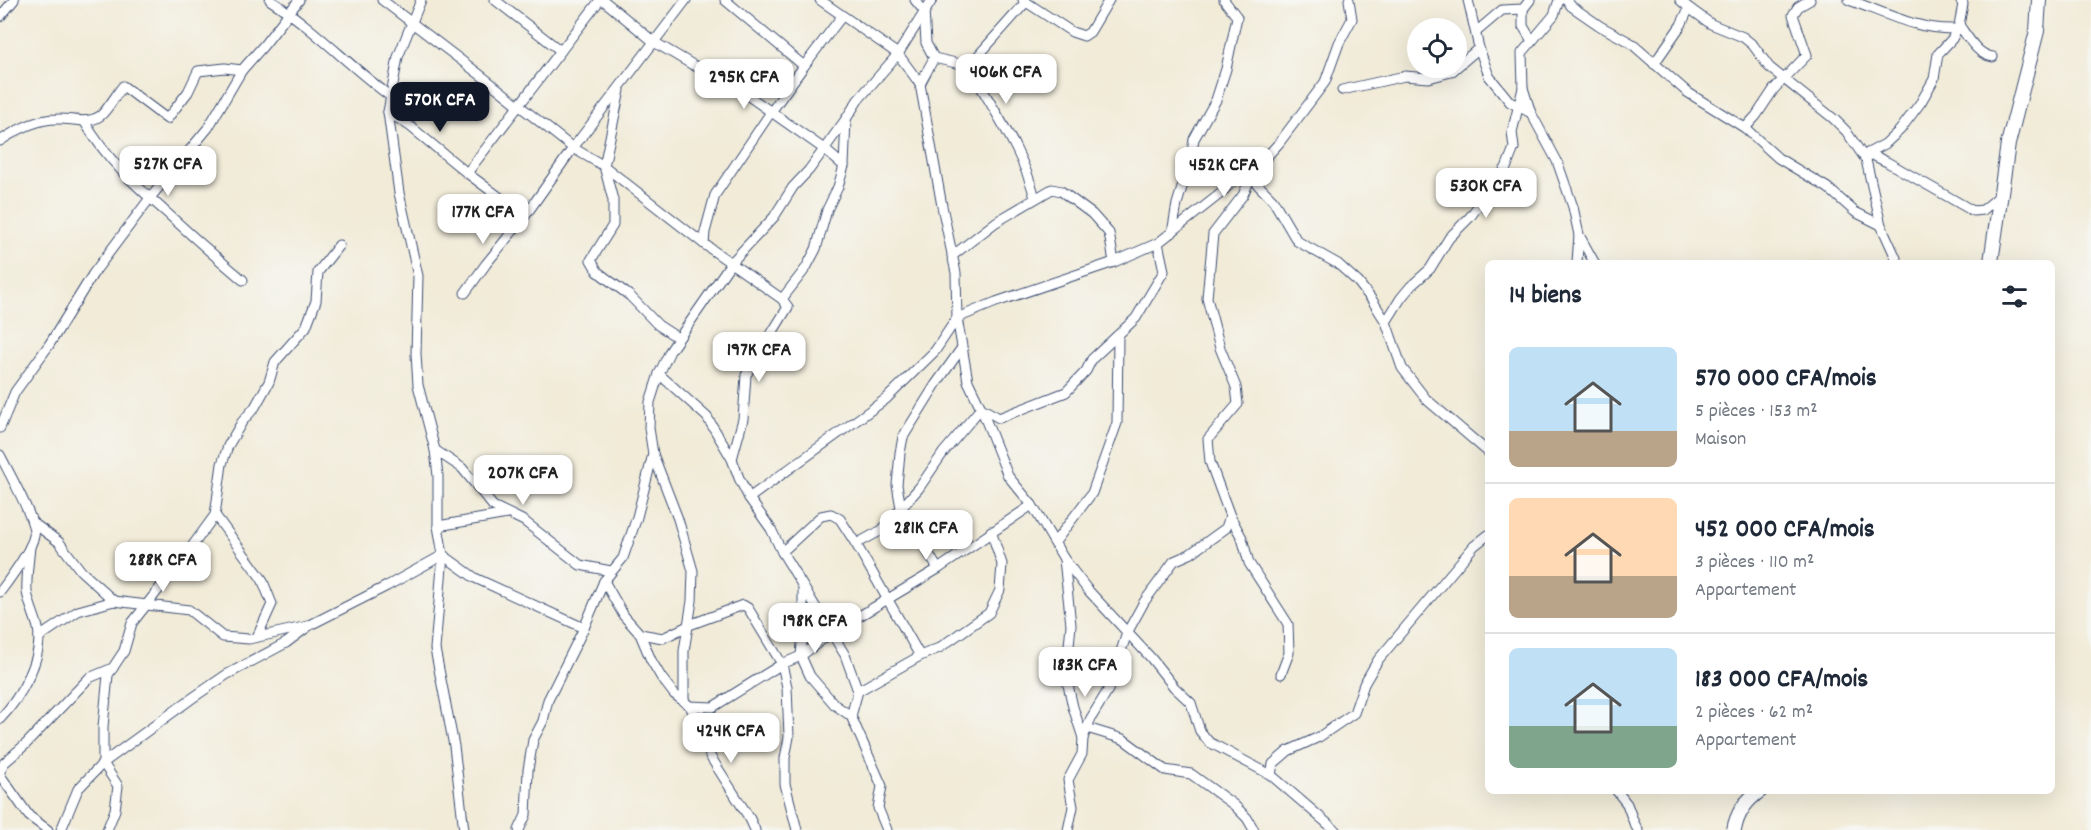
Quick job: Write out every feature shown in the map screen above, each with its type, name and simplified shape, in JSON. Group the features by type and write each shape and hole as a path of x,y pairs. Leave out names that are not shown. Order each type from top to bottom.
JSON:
{"main road":[{"path":"1991,260 2008,144 2037,31 2039,0"},
{"path":"1734,830 1736,816 1755,794"}],"street":[{"path":"1,13 14,0"},
{"path":"270,0 290,13 363,76 390,96"},
{"path":"0,428 15,392 49,345 93,274 150,198 208,128 242,70 299,0"},
{"path":"382,0 573,148 604,166 704,244 782,299 788,307 746,375 744,419 732,459"},
{"path":"421,0 398,57 388,112 399,193 418,276 416,354 418,385 435,450 438,476 438,526 443,555 435,649 454,746 464,830"},
{"path":"495,0 561,51"},
{"path":"467,173 601,0 654,42 730,83 824,149 844,166"},
{"path":"465,292 525,216 573,148 686,0"},
{"path":"724,0 804,66"},
{"path":"820,0 898,54 920,84 956,273 957,318 968,381 1008,476 1032,505 1064,559 1087,589 1191,703 1200,731 1209,742 1271,775 1335,830"},
{"path":"915,0 924,11 926,43 934,58 969,66 1014,146 1031,181 1035,198"},
{"path":"687,704 684,651 689,625 693,571 678,519 653,454 649,429 650,402 659,374 678,338 731,263 774,217 793,187 809,170 858,100 898,54 932,0"},
{"path":"969,66 1025,1 1072,32 1084,36 1090,32 1109,0"},
{"path":"1172,232 1194,139 1215,100 1231,51 1237,17 1224,0"},
{"path":"748,498 886,399 935,351 957,318 996,302 1114,262 1158,243 1233,182 1252,172 1279,143 1325,82 1339,43 1352,19 1349,0"},
{"path":"1468,0 1479,48 1489,76 1510,102 1532,113"},
{"path":"1530,0 1523,9 1523,26 1532,41"},
{"path":"1386,322 1401,298 1430,269 1449,238 1470,217 1506,168 1514,148 1512,132 1523,88 1522,53 1554,15 1559,0"},
{"path":"1567,0 1571,6 1600,26 1631,43 1687,92 1745,128 1778,158 1828,188 1856,212 1881,225"},
{"path":"1680,0 1711,24 1743,37 1753,45 1769,67 1846,131 1867,157 1881,225 1897,260"},
{"path":"1745,128 1774,89 1807,55 1793,15 1798,8 1810,0"},
{"path":"1849,0 1884,12 1899,21 1934,30 1957,27"},
{"path":"1867,157 1900,130 1921,102 1934,79 1938,54 1952,39 1964,1"},
{"path":"1476,32 1502,10 1523,9"},
{"path":"1654,64 1681,25 1689,9"},
{"path":"704,244 715,195 771,111 842,16"},
{"path":"1957,27 1985,56 1993,57"},
{"path":"1342,90 1405,76 1429,78 1451,72 1479,48"},
{"path":"920,84 934,58"},
{"path":"0,141 15,130 40,121 56,118 84,121 100,116 123,86 167,118 188,92 198,72 225,68 242,70"},
{"path":"622,84 604,166 613,200 613,225 591,261 598,272 630,296 658,325 678,338"},
{"path":"1523,88 1532,113 1557,161 1573,207 1579,235 1577,260"},
{"path":"388,112 411,127 525,216"},
{"path":"782,299 807,268 816,249 827,210 838,187 844,166 846,119"},
{"path":"84,121 98,144 120,171 243,280"},
{"path":"1867,157 1887,162 1972,211 1983,210 2001,195"},
{"path":"1252,172 1258,185 1273,200 1297,241 1338,264 1365,291 1386,322 1393,345 1409,379 1426,399 1485,449"},
{"path":"1252,172 1242,195 1213,234 1207,298 1220,348 1236,387 1238,404 1208,439 1210,462 1230,516 1242,538 1249,563 1288,624 1289,653 1281,674"},
{"path":"952,256 996,222 1052,189 1061,191 1092,214 1109,232 1114,262"},
{"path":"1579,235 1593,260"},
{"path":"981,408 999,418 1066,392 1086,371 1092,360 1136,318 1164,271 1158,243"},
{"path":"107,830 115,810 118,786 103,763 103,727 108,675 124,651 132,623 215,515 222,464 228,446 236,430 260,399 275,363 306,327 316,302 318,272 339,245"},
{"path":"1055,542 1092,493 1117,423 1118,336"},
{"path":"938,569 901,508 897,485 903,436 961,349"},
{"path":"659,374 707,417 732,459 748,498 771,529 782,552 845,655 858,692 851,716"},
{"path":"856,544 882,530 919,488 943,453 981,408"},
{"path":"435,450 462,468 493,506 524,521 580,565 611,571"},
{"path":"519,830 526,815 528,770 533,740 543,721 548,700 584,628 604,581 623,558 637,518 653,454"},
{"path":"0,456 32,522 34,536 22,561 0,592"},
{"path":"687,704 713,707 782,664 801,656 831,633 938,569 1032,505"},
{"path":"438,526 507,514"},
{"path":"782,552 821,516 831,514 840,519 920,656"},
{"path":"215,515 262,579 272,604 258,637"},
{"path":"1068,830 1073,807 1068,780 1082,754 1083,738 1087,728 1108,690 1127,633 1144,602 1174,561 1190,554 1226,528 1230,516"},
{"path":"32,522 59,542 81,571 114,601"},
{"path":"858,692 920,656 939,648 989,613 1000,590 1002,564 992,531"},
{"path":"1271,775 1273,764 1288,751 1319,737 1354,713 1364,684 1378,660 1474,546 1485,537"},
{"path":"0,719 24,687 37,655 39,637 27,593 30,546"},
{"path":"61,830 78,789 103,763 226,675 286,643 310,625 443,555"},
{"path":"443,555 475,578 584,628"},
{"path":"1064,559 1071,625 1066,676 1083,738"},
{"path":"604,581 624,616 640,634 661,677 674,694 687,704 704,734 710,756 750,819 754,830"},
{"path":"803,585 801,656 810,676 835,705 851,716 882,786 878,808 887,830"},
{"path":"39,637 78,611 114,601 189,610 223,637 249,639 310,625"},
{"path":"640,634 663,638 689,625 742,605 748,608 782,664 787,687 789,737 785,758 785,784 797,830"},
{"path":"48,830 29,816 0,774 4,762 26,744 89,678 113,668"},
{"path":"1087,728 1123,739 1165,770 1191,774 1234,805 1254,830"},
{"path":"1619,794 1627,804 1638,830"}]}
